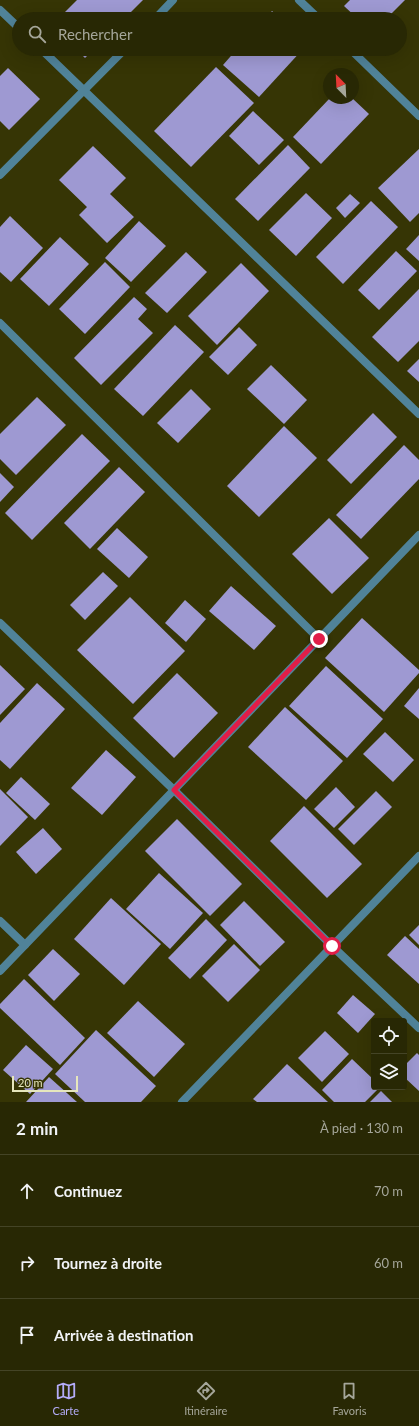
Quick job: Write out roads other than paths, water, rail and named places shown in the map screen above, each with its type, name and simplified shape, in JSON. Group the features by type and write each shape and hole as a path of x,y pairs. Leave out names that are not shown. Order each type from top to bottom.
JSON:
{"street":[{"path":"162,12 173,0"},
{"path":"299,0 312,12"},
{"path":"0,10 12,21"},
{"path":"48,56 419,414"},
{"path":"0,174 118,56"},
{"path":"357,56 419,116"},
{"path":"0,323 319,639"},
{"path":"0,971 419,535"},
{"path":"0,623 174,790 332,946 419,1028"},
{"path":"182,1102 419,856"},
{"path":"0,920 25,945"}]}
